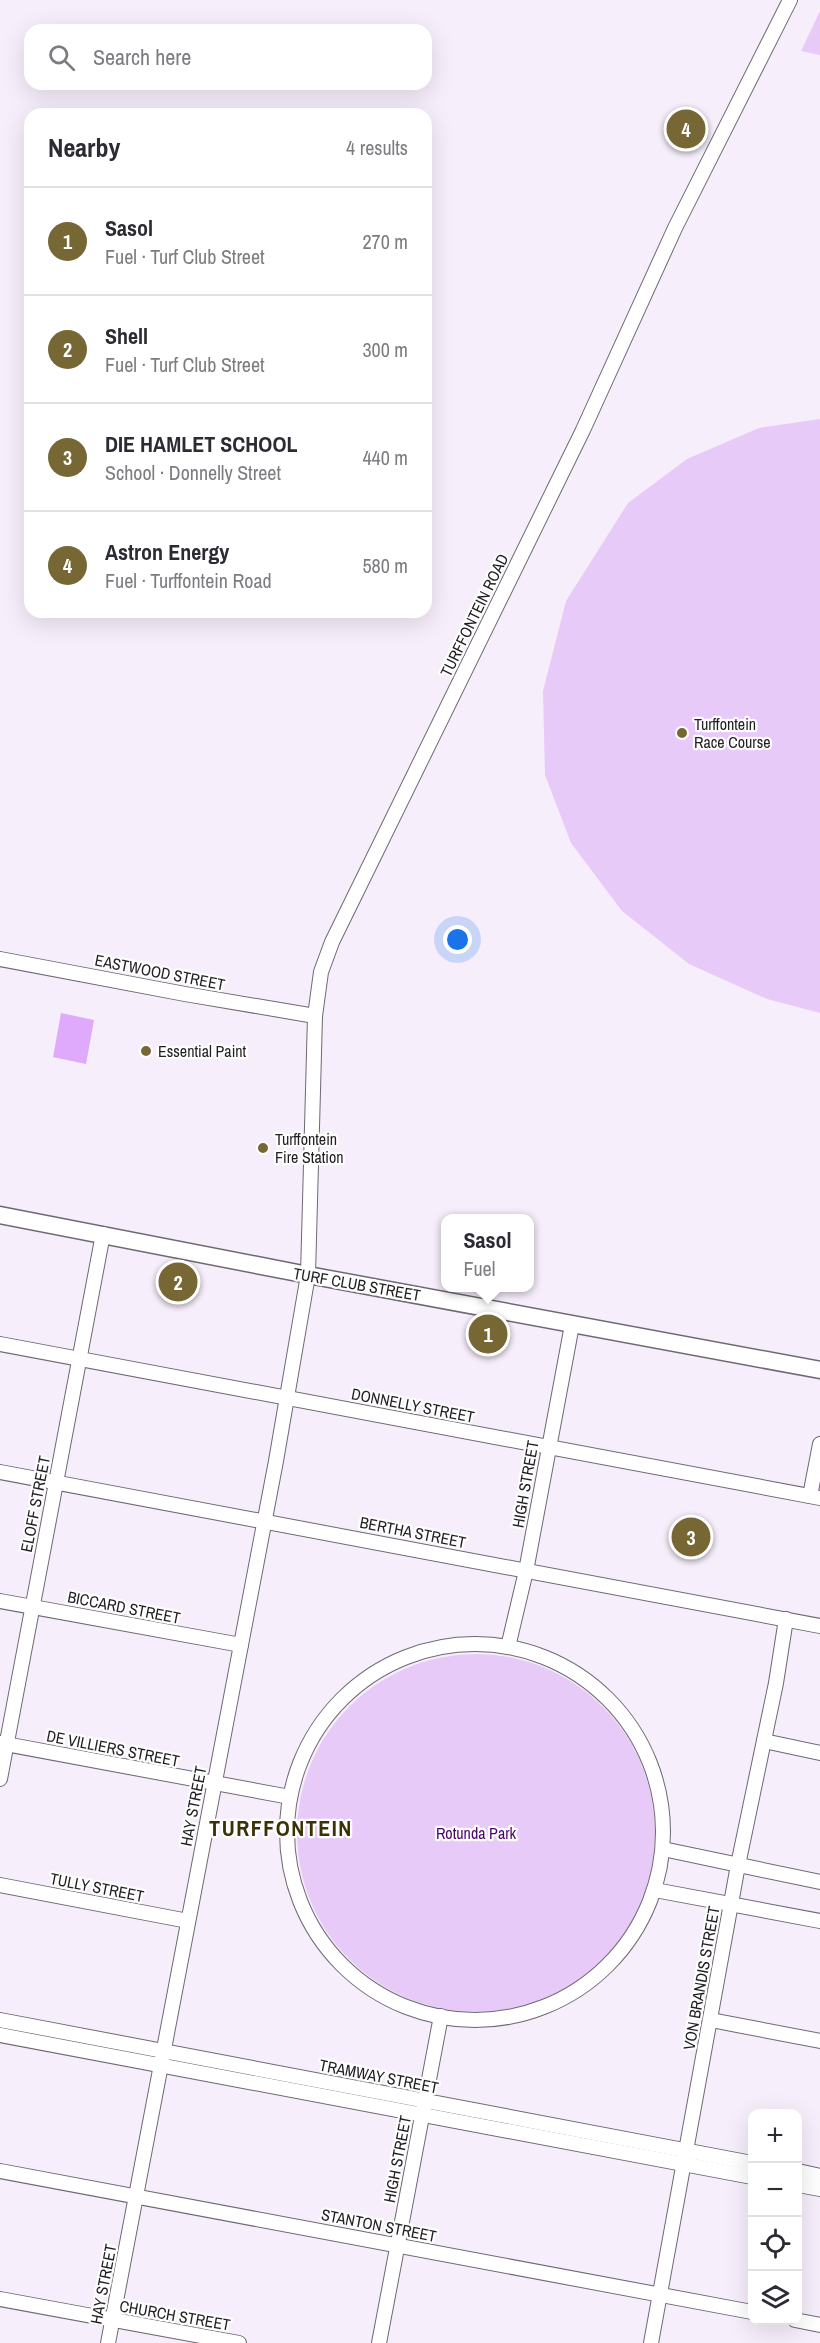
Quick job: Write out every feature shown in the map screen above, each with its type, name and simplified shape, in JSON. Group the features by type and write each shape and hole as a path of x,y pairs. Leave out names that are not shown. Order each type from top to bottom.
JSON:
{"main road":[{"name":"TURF CLUB STREET","path":"0,1215 572,1325 820,1370"}],"street":[{"name":"TURFFONTEIN ROAD","path":"308,1275 315,1016 321,972 332,942 583,430 675,228 790,0"},
{"name":"EASTWOOD STREET","path":"0,959 315,1016"},
{"name":"ELOFF STREET","path":"0,1779 3,1744 33,1606 103,1234"},
{"name":"HAY STREET","path":"108,2343 241,1646 308,1275"},
{"name":"HIGH STREET","path":"508,1647 526,1570 572,1325"},
{"name":"DONNELLY STREET","path":"0,1344 815,1497"},
{"path":"815,1497 820,1444"},
{"name":"BERTHA STREET","path":"0,1472 820,1626"},
{"name":"BICCARD STREET","path":"0,1601 241,1646"},
{"name":"VON BRANDIS STREET","path":"651,2343 738,1865 786,1619"},
{"path":"477,1645 508,1647 553,1661 592,1685 625,1718 644,1748 657,1780 664,1826 663,1849 655,1890 639,1925 616,1956 603,1970 572,1993 537,2009 499,2018 470,2019 441,2016 401,2004 364,1983 340,1962 320,1938 300,1900 289,1860 287,1839 290,1797 299,1767 312,1740 339,1703 362,1682 395,1663 432,1650 477,1645"},
{"path":"764,1741 820,1754"},
{"name":"DE VILLIERS STREET","path":"3,1744 290,1797"},
{"path":"663,1849 820,1882"},
{"name":"TULLY STREET","path":"0,1886 188,1921"},
{"path":"655,1890 820,1922"},
{"name":"HIGH STREET","path":"379,2343 441,2016"},
{"name":"TRAMWAY STREET","path":"0,2020 163,2051 299,2084 423,2108 503,2123 555,2126 748,2162"},
{"path":"711,2020 820,2041"},
{"path":"60,2046 62,2031"},
{"name":"TRAMWAY STREET","path":"0,2035 161,2065 299,2084"},
{"name":"TRAMWAY STREET","path":"503,2123 551,2139 748,2176"},
{"path":"551,2139 555,2126"},
{"name":"STANTON STREET","path":"0,2170 748,2311"},
{"path":"802,2172 820,2176"},
{"path":"802,2186 820,2189"},
{"name":"CHURCH STREET","path":"0,2299 230,2342"},
{"path":"802,2321 820,2325"}],"green space":[{"path":"820,11 820,55 801,51"},
{"name":"Turffontein Race Course","path":"820,419 820,1013 767,999 689,964 622,911 571,843 545,775 543,691 566,601 628,503 687,459 759,428"},
{"name":"Rotunda Park","path":"476,1654 511,1657 545,1667 576,1684 603,1706 625,1733 642,1764 652,1798 655,1833 652,1868 642,1902 625,1933 603,1960 576,1982 545,1999 511,2009 476,2012 441,2009 407,1999 376,1982 349,1960 327,1933 310,1902 300,1868 297,1833 300,1798 310,1764 327,1733 349,1706 376,1684 407,1667 441,1657"}],"shaded area":[{"path":"61,1013 94,1020 86,1064 53,1057"}],"place":[{"name":"Astron Energy","path":"686,129"},
{"name":"Turffontein Race Course","path":"682,733"},
{"name":"Essential Paint","path":"146,1051"},
{"name":"Turffontein Fire Station","path":"263,1148"},
{"name":"Shell","path":"178,1282"},
{"name":"Sasol","path":"488,1334"},
{"name":"DIE HAMLET SCHOOL","path":"691,1537"}],"district":[{"name":"TURFFONTEIN","path":"281,1828"}]}
